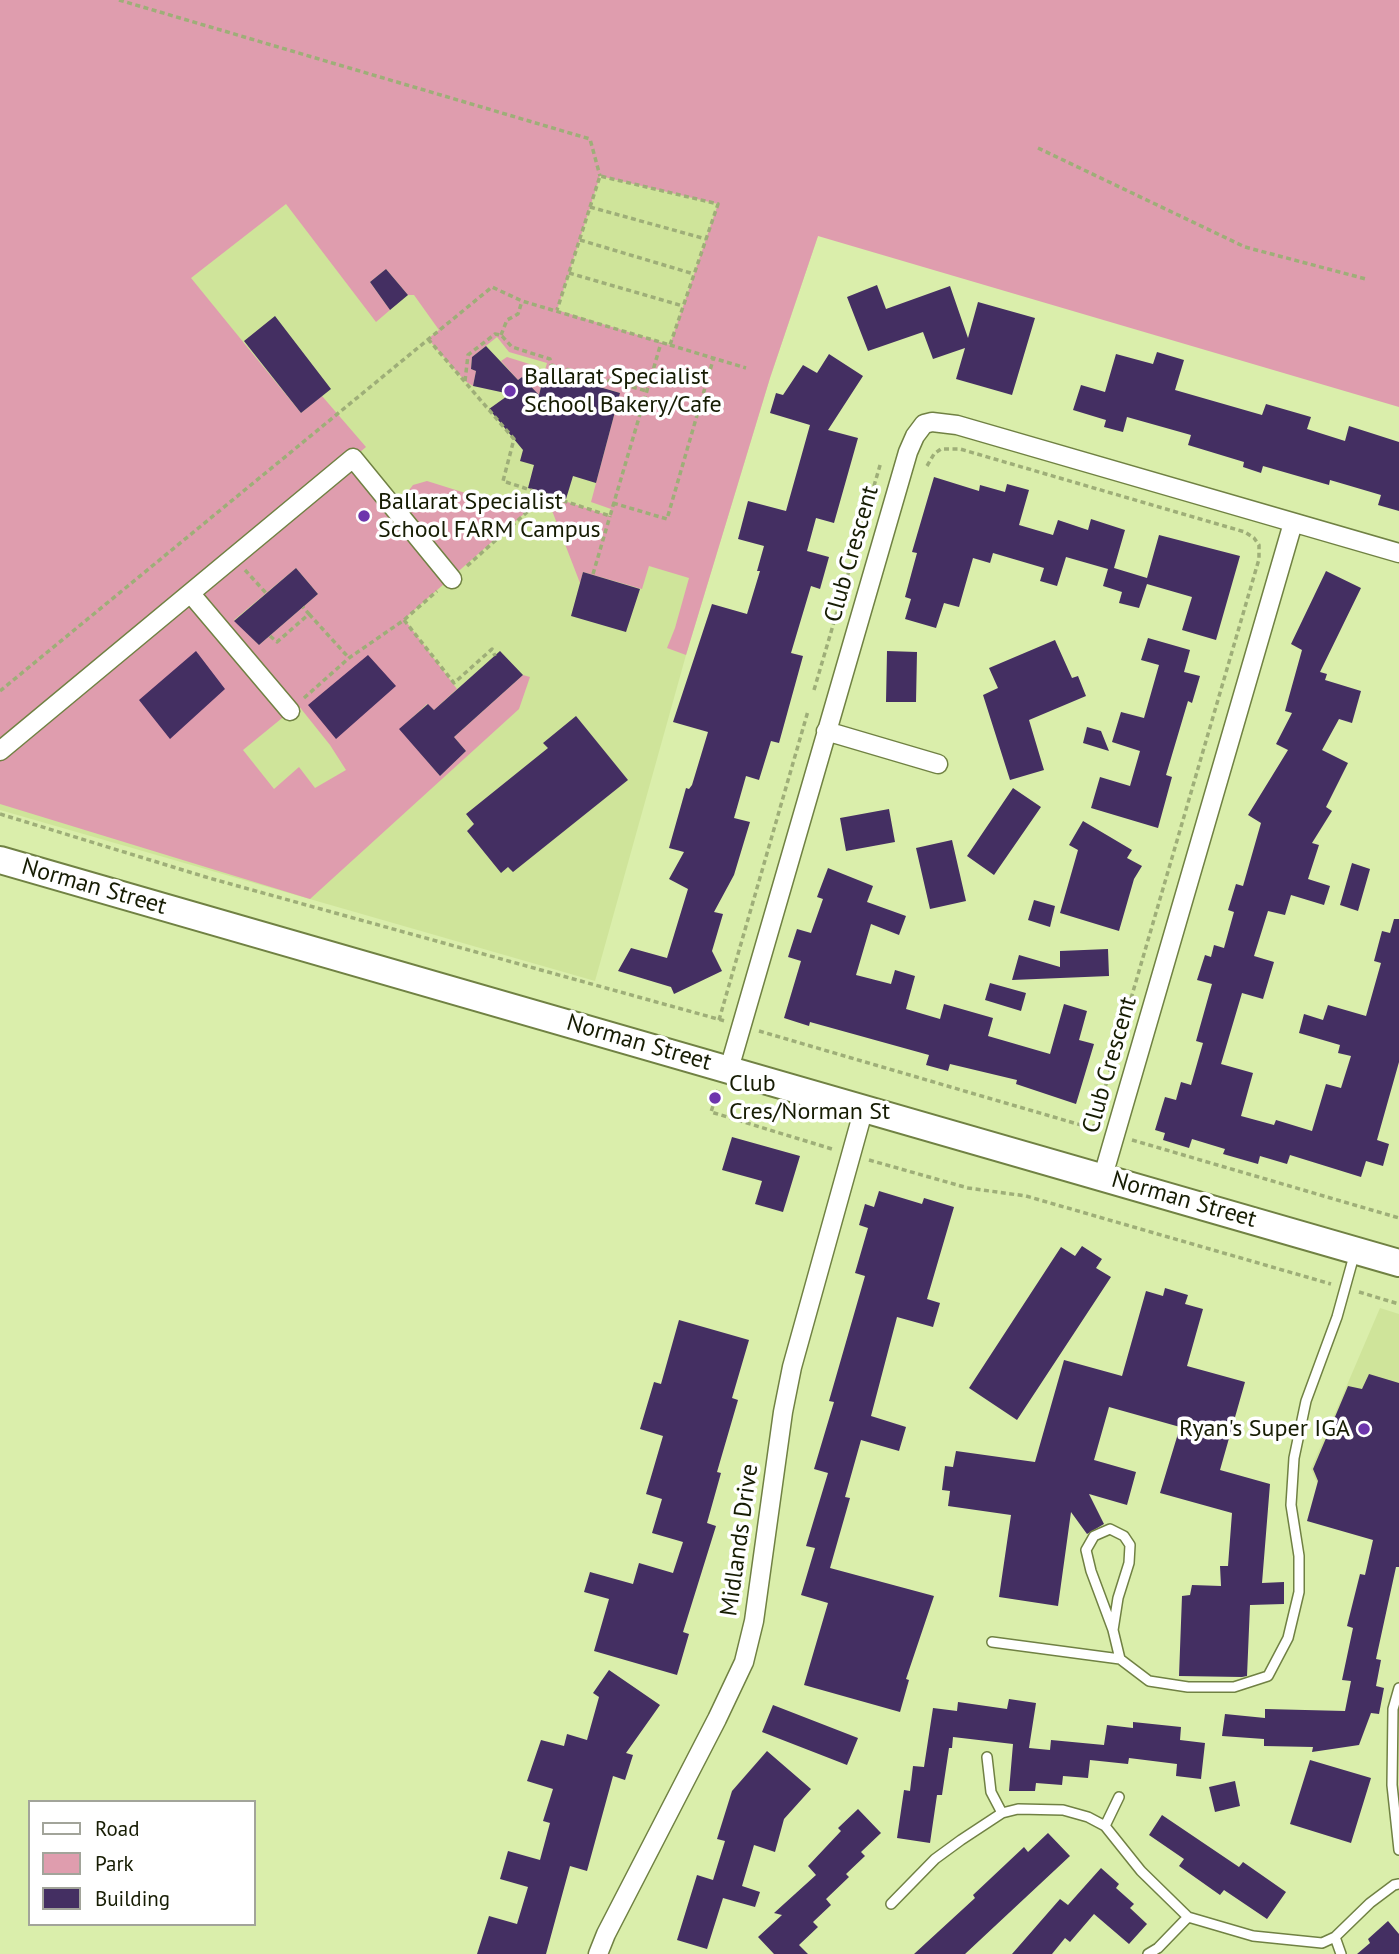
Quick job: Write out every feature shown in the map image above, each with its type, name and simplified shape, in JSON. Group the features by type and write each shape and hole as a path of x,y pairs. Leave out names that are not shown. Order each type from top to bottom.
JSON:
{"main road":[{"name":"Norman Street","path":"0,860 1399,1262"}],"street":[{"name":"Club Crescent","path":"729,1069 908,452 924,424 932,422 957,425 1399,553"},
{"path":"0,751 353,458 452,579"},
{"name":"Club Crescent","path":"1102,1176 1293,523"},
{"path":"191,594 290,711"},
{"path":"826,731 938,764"},
{"name":"Midlands Drive","path":"598,1954 744,1662 754,1621 781,1424 792,1367 864,1108"}],"lane":[{"path":"992,1642 1120,1659 1149,1681 1188,1687 1234,1687 1268,1676 1287,1638 1299,1592 1299,1556 1291,1505 1294,1458 1306,1401 1337,1317 1355,1250"},
{"path":"1113,1630 1118,1598 1129,1563 1130,1545 1124,1536 1110,1529 1094,1536 1086,1550 1120,1659"},
{"path":"1399,1688 1393,1709 1399,1850"},
{"path":"987,1757 992,1792 1002,1813"},
{"path":"1105,1826 1119,1797"},
{"path":"891,1904 936,1859 1002,1813 1018,1809 1063,1810 1088,1816 1105,1826 1141,1871 1188,1917 1253,1936 1322,1943 1335,1937 1370,1903 1399,1884"},
{"path":"1148,1954 1158,1948 1188,1917"},
{"path":"1335,1937 1341,1954"}],"path":[{"path":"119,0 590,139 600,176 557,310"},
{"path":"1038,148 1245,247 1366,279"},
{"path":"600,176 718,204 670,345"},
{"path":"590,207 706,239"},
{"path":"580,240 694,274"},
{"path":"569,273 683,306"},
{"path":"0,691 492,286 522,300 713,360 747,368"},
{"path":"501,335 507,320 518,314 522,300"},
{"path":"465,381 468,355 495,334 501,335 512,346 550,359 551,365 647,391"},
{"path":"428,339 514,439 503,481 610,516"},
{"path":"593,575 662,343"},
{"path":"613,503 667,519 713,360"},
{"path":"927,466 934,454 941,449 960,449 1245,532 1259,545 1259,559 1093,1129"},
{"path":"814,690 881,462"},
{"path":"290,711 349,658 404,620 546,495"},
{"path":"234,558 266,593"},
{"path":"303,607 349,658"},
{"path":"270,636 277,642 309,614"},
{"path":"404,620 454,683 492,649 495,656"},
{"path":"719,1020 808,711"},
{"path":"0,814 209,878 741,1026 1399,1218"},
{"path":"1026,1196 1399,1304"}],"shaded area":[{"name":"Ballarat Specialist School FARM Campus","path":"0,0 187,0 818,236 770,378 686,655 595,981 0,810"},
{"name":"Ryan's Super IGA","path":"1380,1308 1399,1314 1399,1516 1323,1497 1311,1469"}],"green space":[{"name":"Ballarat Specialist School FARM Campus","path":"0,0 1399,0 1399,407 818,236 770,378 686,655 667,648 689,578 649,566 642,589 583,572 580,583 546,495 610,516 611,509 591,502 620,393 545,370 547,363 509,352 497,337 472,357 471,369 476,371 473,386 465,381 428,339 439,330 414,295 408,295 386,269 370,282 390,310 376,322 286,204 191,278 301,413 322,396 366,447 354,457 412,528 405,507 406,494 413,485 427,481 526,512 404,619 457,689 434,710 427,704 400,729 440,776 466,751 454,737 523,675 530,677 519,709 310,899 0,804","holes":["600,176 718,204 670,345 557,310","296,568 318,594 259,645 234,620","298,705 346,770 315,788 299,767 274,789 243,750"]},
{"path":"507,357 539,367 534,384 541,386 539,395 522,377 518,380 501,361"}],"building":[{"path":"386,269 408,295 390,310 370,282"},
{"path":"877,285 886,309 950,286 968,338 978,302 1035,318 1012,395 956,379 965,348 933,359 923,332 868,351 847,297"},
{"path":"275,316 331,389 301,413 244,341"},
{"path":"486,346 518,380 522,377 539,395 545,371 620,393 596,483 573,476 566,499 528,488 534,465 520,461 523,450 489,409 510,394 473,386 476,371 471,369 472,357"},
{"path":"1157,352 1184,360 1175,390 1262,415 1266,404 1311,417 1307,429 1345,441 1349,426 1399,442 1399,511 1378,505 1381,495 1330,480 1329,485 1263,466 1261,473 1243,467 1244,462 1188,445 1191,435 1127,417 1123,432 1104,427 1106,420 1073,410 1081,385 1105,392 1116,354 1153,364"},
{"path":"829,354 863,376 828,430 858,438 834,523 816,518 807,551 829,557 820,589 811,586 791,653 803,656 779,743 771,741 759,780 746,776 734,818 750,822 734,875 714,912 723,914 712,951 722,971 674,994 671,987 618,971 631,948 667,958 688,889 669,879 684,852 669,848 686,788 689,789 692,785 708,732 673,722 712,604 747,614 760,571 757,571 764,546 738,539 748,501 786,511 810,425 770,413 776,393 783,395 803,365 817,373"},
{"path":"934,477 979,491 980,485 1005,492 1007,484 1029,490 1019,525 1053,535 1058,520 1088,530 1091,519 1125,530 1114,568 1147,578 1159,535 1240,556 1216,640 1182,630 1192,597 1147,584 1139,608 1119,603 1122,592 1103,586 1108,569 1066,557 1057,586 1040,581 1044,568 993,553 990,563 973,558 959,607 944,603 936,628 905,619 911,599 905,597 917,553 912,552"},
{"path":"296,568 318,594 259,645 234,621"},
{"path":"1326,571 1361,588 1320,672 1327,674 1325,680 1361,691 1352,723 1339,719 1322,750 1348,763 1326,807 1332,811 1312,843 1319,845 1308,879 1330,886 1324,905 1291,895 1285,915 1268,911 1254,956 1274,962 1263,999 1242,993 1221,1064 1253,1073 1241,1116 1274,1125 1276,1120 1312,1131 1326,1084 1341,1088 1351,1056 1338,1053 1340,1045 1299,1033 1304,1014 1323,1020 1328,1005 1366,1016 1381,963 1374,961 1382,931 1390,933 1394,919 1399,919 1399,1062 1377,1140 1389,1144 1383,1166 1366,1161 1361,1177 1290,1155 1287,1164 1260,1156 1258,1164 1223,1154 1225,1149 1192,1139 1189,1148 1163,1140 1165,1133 1155,1130 1165,1097 1176,1100 1181,1082 1191,1085 1203,1043 1196,1041 1212,984 1197,980 1205,955 1211,957 1214,945 1224,948 1234,912 1228,910 1236,884 1243,886 1261,823 1248,815 1288,750 1276,744 1292,713 1285,711 1302,650 1291,644"},
{"path":"583,572 640,589 626,632 571,616"},
{"path":"1148,638 1190,650 1184,672 1200,676 1192,703 1188,701 1166,775 1172,777 1158,828 1091,808 1100,777 1130,786 1140,751 1112,742 1121,712 1144,718 1159,665 1141,660"},
{"path":"1055,640 1072,678 1078,676 1086,696 1029,720 1044,770 1010,780 983,695 998,688 989,668"},
{"path":"196,651 225,689 170,739 139,700"},
{"path":"500,651 523,675 454,737 466,751 440,776 399,729 428,704 434,710"},
{"path":"887,651 917,652 916,702 886,702"},
{"path":"368,655 396,686 336,739 308,705"},
{"path":"576,716 628,780 513,872 508,867 501,873 467,831 474,824 466,814 548,748 543,743"},
{"path":"1087,727 1101,731 1109,751 1083,743"},
{"path":"1013,788 1041,807 994,875 967,856"},
{"path":"889,809 895,842 846,851 840,818"},
{"path":"1083,821 1132,850 1127,858 1142,866 1134,879 1119,931 1060,913 1078,850 1069,845"},
{"path":"952,840 966,901 930,909 916,848"},
{"path":"1352,863 1370,869 1358,911 1340,905"},
{"path":"828,868 873,886 867,902 906,916 899,935 871,924 856,975 891,984 895,970 915,976 906,1009 940,1019 944,1004 993,1018 988,1036 1050,1054 1064,1004 1087,1011 1079,1040 1094,1044 1076,1104 1016,1084 1017,1080 950,1064 948,1071 926,1065 929,1055 810,1022 809,1026 784,1018 801,961 788,957 797,929 811,933 823,899 817,897"},
{"path":"1034,900 1055,906 1050,927 1028,920"},
{"path":"1108,949 1109,976 1012,980 1019,955 1060,967 1060,951"},
{"path":"990,983 1026,993 1021,1011 985,1000"},
{"path":"732,1137 800,1156 783,1212 755,1204 762,1181 722,1170"},
{"path":"879,1191 922,1204 924,1198 954,1207 927,1299 940,1303 933,1327 897,1317 871,1416 906,1427 899,1451 861,1440 845,1497 850,1498 830,1568 934,1596 906,1679 909,1680 900,1712 804,1685 828,1603 801,1595 815,1548 806,1546 828,1473 814,1469 834,1402 829,1401 865,1276 855,1273 868,1228 859,1225 865,1204 874,1207"},
{"path":"1082,1246 1102,1259 1096,1268 1111,1277 1017,1420 969,1388 1061,1247 1075,1256"},
{"path":"1165,1288 1188,1295 1185,1304 1203,1309 1187,1366 1245,1382 1220,1470 1270,1484 1262,1583 1284,1582 1284,1604 1250,1605 1247,1676 1179,1676 1182,1596 1190,1595 1192,1585 1221,1586 1220,1566 1228,1566 1232,1513 1160,1493 1180,1427 1109,1407 1094,1460 1136,1472 1127,1505 1089,1494 1104,1524 1087,1534 1071,1512 1058,1606 999,1597 1011,1515 948,1506 950,1491 942,1490 945,1466 953,1467 956,1451 1035,1462 1064,1360 1122,1376 1146,1291 1163,1296"},
{"path":"679,1320 749,1340 732,1398 738,1400 717,1472 721,1473 707,1523 716,1526 683,1632 689,1634 677,1675 594,1651 609,1599 584,1592 590,1572 633,1584 639,1563 673,1573 683,1542 652,1533 662,1499 646,1494 663,1436 640,1429 654,1382 661,1384"},
{"path":"1369,1374 1399,1383 1399,1567 1396,1567 1376,1659 1381,1660 1376,1686 1384,1688 1379,1714 1371,1713 1359,1745 1312,1752 1313,1747 1264,1746 1264,1739 1222,1736 1225,1714 1265,1718 1265,1709 1345,1711 1351,1681 1342,1680 1353,1628 1347,1626 1360,1574 1365,1575 1373,1540 1307,1521 1318,1481 1313,1469 1348,1386 1362,1389"},
{"path":"609,1670 660,1705 626,1753 633,1755 625,1780 613,1776 587,1871 570,1866 546,1954 477,1954 489,1916 517,1924 528,1887 500,1879 508,1851 540,1860 550,1823 543,1821 553,1789 527,1781 541,1740 564,1746 567,1734 587,1740 599,1697 593,1693"},
{"path":"1009,1699 1036,1703 1029,1748 1050,1750 1051,1740 1104,1745 1107,1725 1133,1728 1133,1722 1181,1727 1180,1740 1205,1743 1201,1779 1176,1776 1177,1764 1129,1758 1128,1764 1090,1760 1088,1778 1063,1776 1062,1785 1036,1783 1035,1791 1009,1791 1013,1744 953,1737 942,1795 937,1795 930,1843 897,1838 904,1790 910,1791 913,1766 924,1767 933,1708 957,1711 958,1702 1007,1709"},
{"path":"773,1705 858,1738 847,1765 762,1732"},
{"path":"767,1751 811,1789 784,1819 775,1852 754,1845 742,1886 760,1892 755,1907 723,1898 707,1949 677,1940 697,1875 713,1880 725,1841 717,1839 732,1791"},
{"path":"1310,1760 1371,1778 1351,1843 1290,1824"},
{"path":"1235,1781 1240,1806 1215,1812 1209,1787"},
{"path":"858,1809 881,1833 861,1852 865,1856 846,1874 849,1877 826,1899 831,1905 813,1922 818,1927 799,1945 808,1954 774,1954 758,1937 782,1915 774,1913 816,1875 808,1866 841,1831 838,1828"},
{"path":"1162,1815 1239,1867 1243,1862 1286,1892 1267,1919 1224,1890 1220,1895 1179,1866 1184,1859 1149,1835"},
{"path":"1048,1833 1070,1856 965,1954 914,1954 975,1898 973,1895 1024,1847 1028,1852"},
{"path":"1101,1868 1119,1884 1116,1888 1134,1904 1130,1908 1147,1924 1129,1944 1094,1914 1070,1942 1065,1938 1052,1954 1012,1954 1060,1899 1068,1905"},
{"path":"1388,1921 1399,1934 1399,1954 1357,1954 1370,1943 1368,1939"}],"place":[{"name":"Ballarat Specialist School Bakery/Cafe","path":"510,391"},
{"name":"Ballarat Specialist School FARM Campus","path":"364,516"},
{"name":"Club Cres/Norman St","path":"715,1098"},
{"name":"Ryan's Super IGA","path":"1364,1429"}]}
